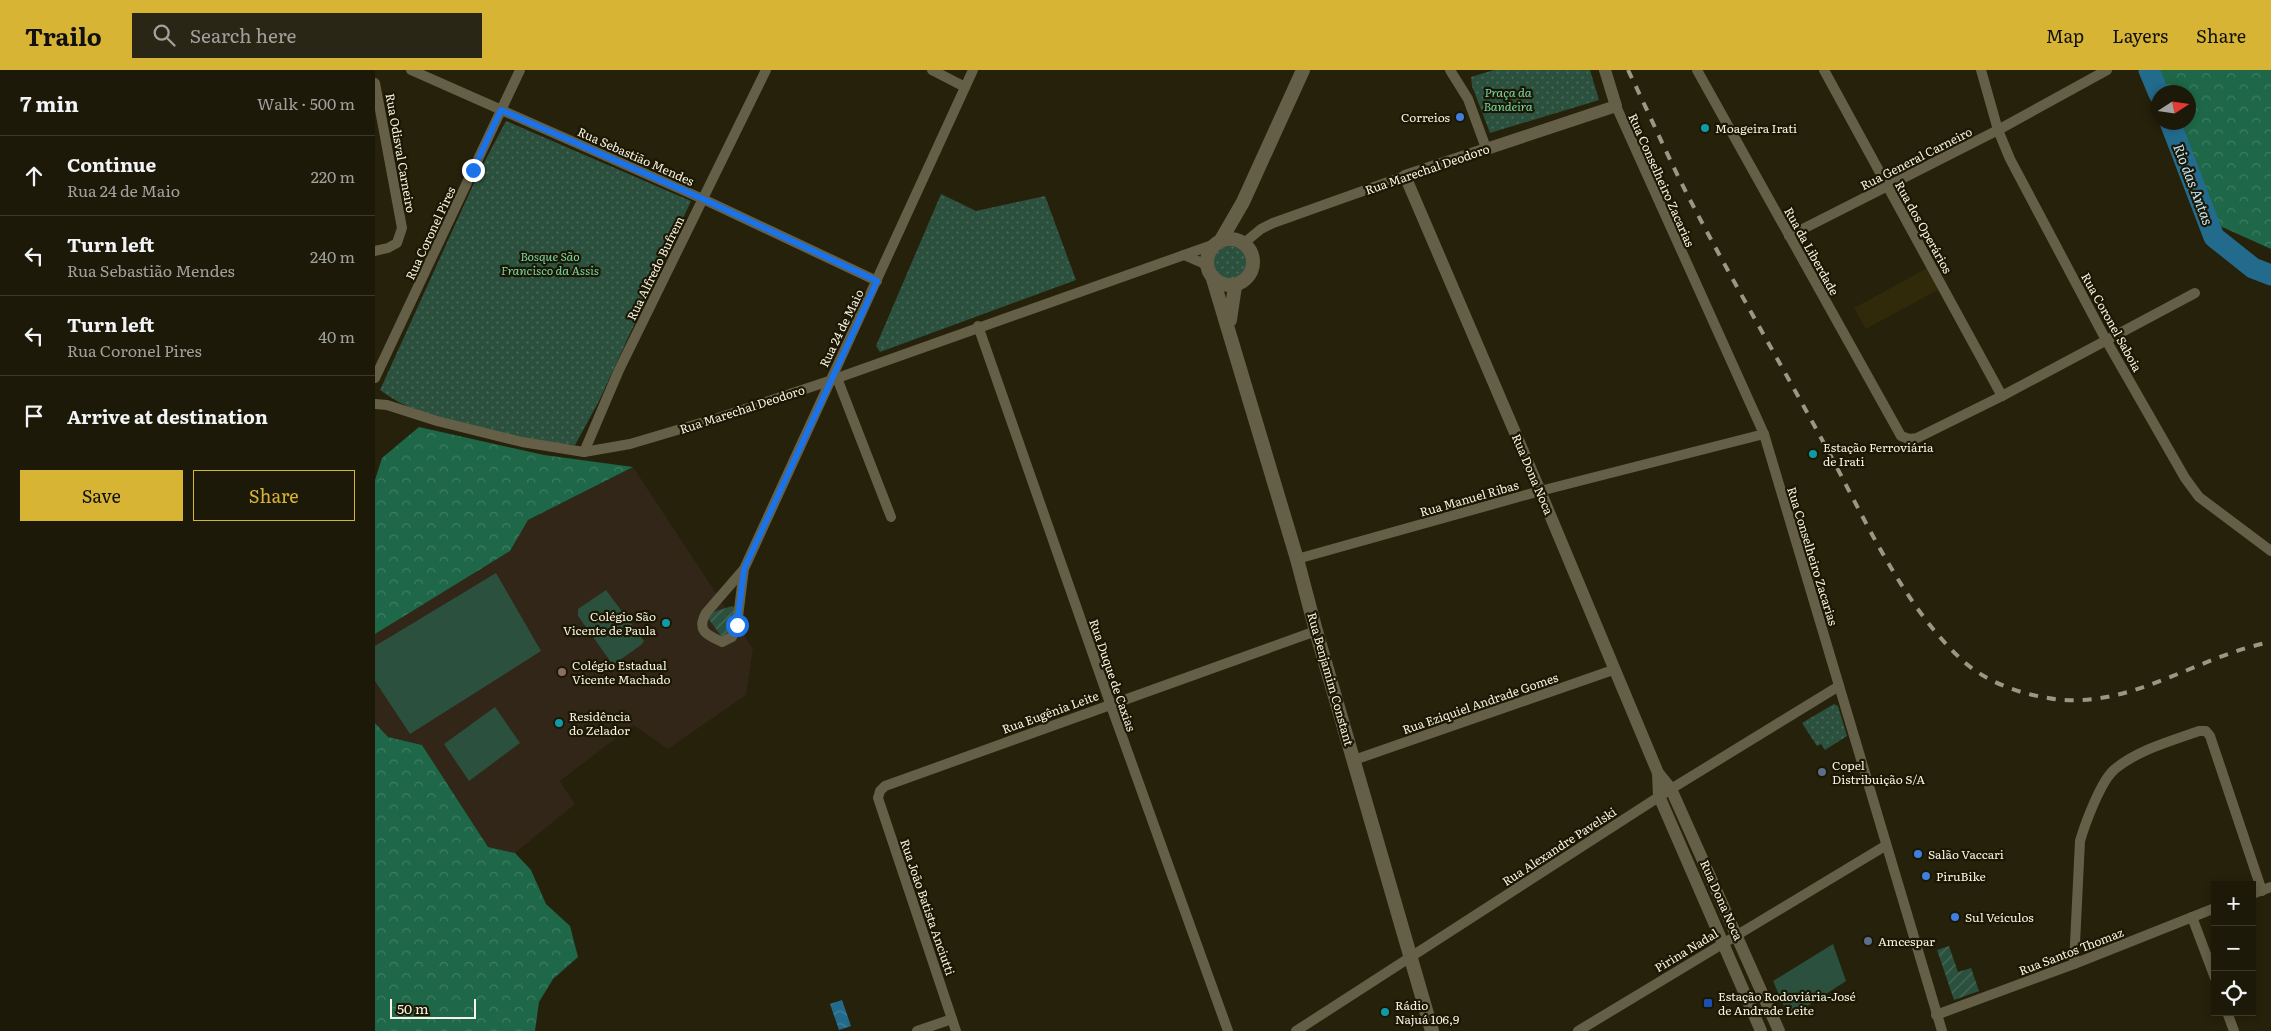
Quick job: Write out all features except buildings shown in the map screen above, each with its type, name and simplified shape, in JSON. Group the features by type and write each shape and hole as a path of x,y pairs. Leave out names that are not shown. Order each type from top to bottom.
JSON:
{"main road":[{"path":"1218,242 1240,241 1249,246 1254,263 1248,278 1235,286 1227,286 1213,279 1207,265 1207,257 1243,202 1303,70"},
{"path":"1240,241 1243,202"},
{"name":"Rua Benjamim Constant","path":"1213,279 1297,559 1316,631 1432,1031"},
{"name":"Rua Benjamim Constant","path":"1229,328 1235,286"}],"street":[{"name":"Rua Sebastião Mendes","path":"411,70 703,199 877,281"},
{"name":"Rua Coronel Pires","path":"375,378 519,70"},
{"path":"932,70 965,86"},
{"name":"Rua 24 de Maio","path":"744,569 737,625 732,637 722,642 709,636 703,629 702,621 706,613 744,569 833,379 973,70"},
{"path":"1450,70 1468,99 1486,148"},
{"path":"1605,70 1616,106"},
{"name":"Rua da Liberdade","path":"1697,70 1901,436 1909,439 1917,438 2002,396"},
{"name":"Rua dos Operários","path":"1824,70 2002,396"},
{"name":"Rua Coronel Saboia","path":"1981,70 1998,130 2011,159 2106,340 2185,478 2199,497 2271,551"},
{"name":"Rua General Carneiro","path":"1789,236 1998,130 2107,70"},
{"name":"Rua Alfredo Bufrem","path":"584,452 619,370 763,71"},
{"name":"Rua Odisval Carneiro","path":"375,83 401,228 397,243 388,248 375,251"},
{"name":"Rua Marechal Deodoro","path":"1240,241 1273,223 1486,148 1616,106"},
{"name":"Rua Conselheiro Zacarias","path":"1616,106 1764,434 1885,846 1942,1031"},
{"name":"Rua Dona Noca","path":"1405,176 1541,491 1613,670 1658,773 1671,789 1779,1031"},
{"name":"Rua Marechal Deodoro","path":"375,404 387,405 437,421 523,442 584,452 639,441 721,417 1218,242"},
{"path":"1184,255 1207,265"},
{"path":"2002,396 2195,293"},
{"name":"Rua Duque de Caxias","path":"978,326 1109,703 1228,1031"},
{"path":"833,379 891,517"},
{"name":"Rua Manuel Ribas","path":"1297,559 1541,491 1764,434"},
{"name":"Rua Eugênia Leite","path":"880,791 885,786 1109,703 1316,631"},
{"name":"Rua Eziquiel Andrade Gomes","path":"1354,760 1613,670"},
{"name":"Rua Alexandre Pavelski","path":"1296,1031 1659,796 1839,686"},
{"path":"2073,964 2080,841 2085,824 2111,773 2149,750 2199,731 2205,731 2210,736 2262,891"},
{"name":"Rua Dona Noca","path":"1658,773 1659,796 1761,1031"},
{"name":"Rua João Batista Anciutti","path":"880,791 878,798 957,1031"},
{"name":"Pirina Nadal","path":"1577,1031 1885,846"},
{"name":"Rua Santos Thomaz","path":"1936,1015 2211,910"},
{"path":"2192,917 2212,971"},
{"path":"2228,1016 2234,1031"},
{"path":"917,1031 952,1019"}],"shaded area":[{"path":"1931,266 1943,287 1866,329 1854,308"},
{"name":"Colégio Estadual Vicente Machado","path":"633,467 753,649 746,695 668,749 633,725 560,781 575,804 515,853 488,847 422,745 388,737 375,723 375,634 510,551 528,520"}],"green space":[{"name":"Praça da Bandeira","path":"1494,70 1590,70 1599,100 1490,133 1472,86 1471,77"},
{"path":"2159,70 2271,70 2271,249 2220,226 2183,130 2196,130 2196,85 2165,85"},
{"name":"Bosque São Francisco da Assis","path":"506,121 691,201 599,401 575,445 501,434 447,421 399,402 380,390 479,172"},
{"path":"941,194 976,211 1045,196 1076,280 880,352 876,346"},
{"path":"1230,246 1237,247 1242,251 1246,256 1246,270 1242,275 1237,279 1230,280 1223,279 1218,275 1214,270 1213,263 1214,256 1218,251 1223,247"},
{"path":"419,427 544,455 633,467 528,520 510,551 375,634 375,480 382,458"},
{"path":"496,573 541,651 410,734 375,681 375,646"},
{"path":"606,590 644,641 613,665 578,616 578,609"},
{"path":"734,607 734,629 725,636 721,636 708,618 713,612"},
{"path":"1834,704 1838,706 1847,736 1825,750 1821,744 1817,746 1802,723"},
{"path":"495,707 520,743 469,781 444,744"},
{"path":"375,723 388,737 422,745 488,847 515,853 531,870 546,904 570,926 578,957 553,979 539,1002 535,1031 375,1031"},
{"path":"1833,944 1846,981 1789,1018 1773,981"},
{"path":"1949,946 1958,972 1971,968 1979,991 1954,1000 1937,950"}],"water":[{"path":"842,1000 851,1026 839,1030 830,1004"}],"waterway":[{"name":"Rio das Antas","path":"2149,70 2155,85"},
{"name":"Rio das Antas","path":"2173,130 2214,237 2253,268 2271,275"}],"railway":[{"path":"1628,70 1679,179 1886,559 1920,613 1961,659 1980,674 2001,685 2048,698 2077,700 2106,697 2134,690 2243,649 2271,642"}],"place":[{"name":"Correios","path":"1460,117"},
{"name":"Moageira Irati","path":"1705,128"},
{"name":"Estação Ferroviária de Irati","path":"1813,454"},
{"name":"Colégio São Vicente de Paula","path":"666,623"},
{"name":"Colégio Estadual Vicente Machado","path":"562,672"},
{"name":"Residência do Zelador","path":"559,723"},
{"name":"Copel Distribuição S/A","path":"1822,772"},
{"name":"Salão Vaccari","path":"1918,854"},
{"name":"PiruBike","path":"1926,876"},
{"name":"Sul Veículos","path":"1955,917"},
{"name":"Amcespar","path":"1868,941"},
{"name":"Estação Rodoviária-José de Andrade Leite","path":"1708,1003"},
{"name":"Rádio Najuá 106,9","path":"1385,1012"}],"route":[{"path":"473,170 501,110 703,199 877,281 829,381 744,569 737,625"}]}
